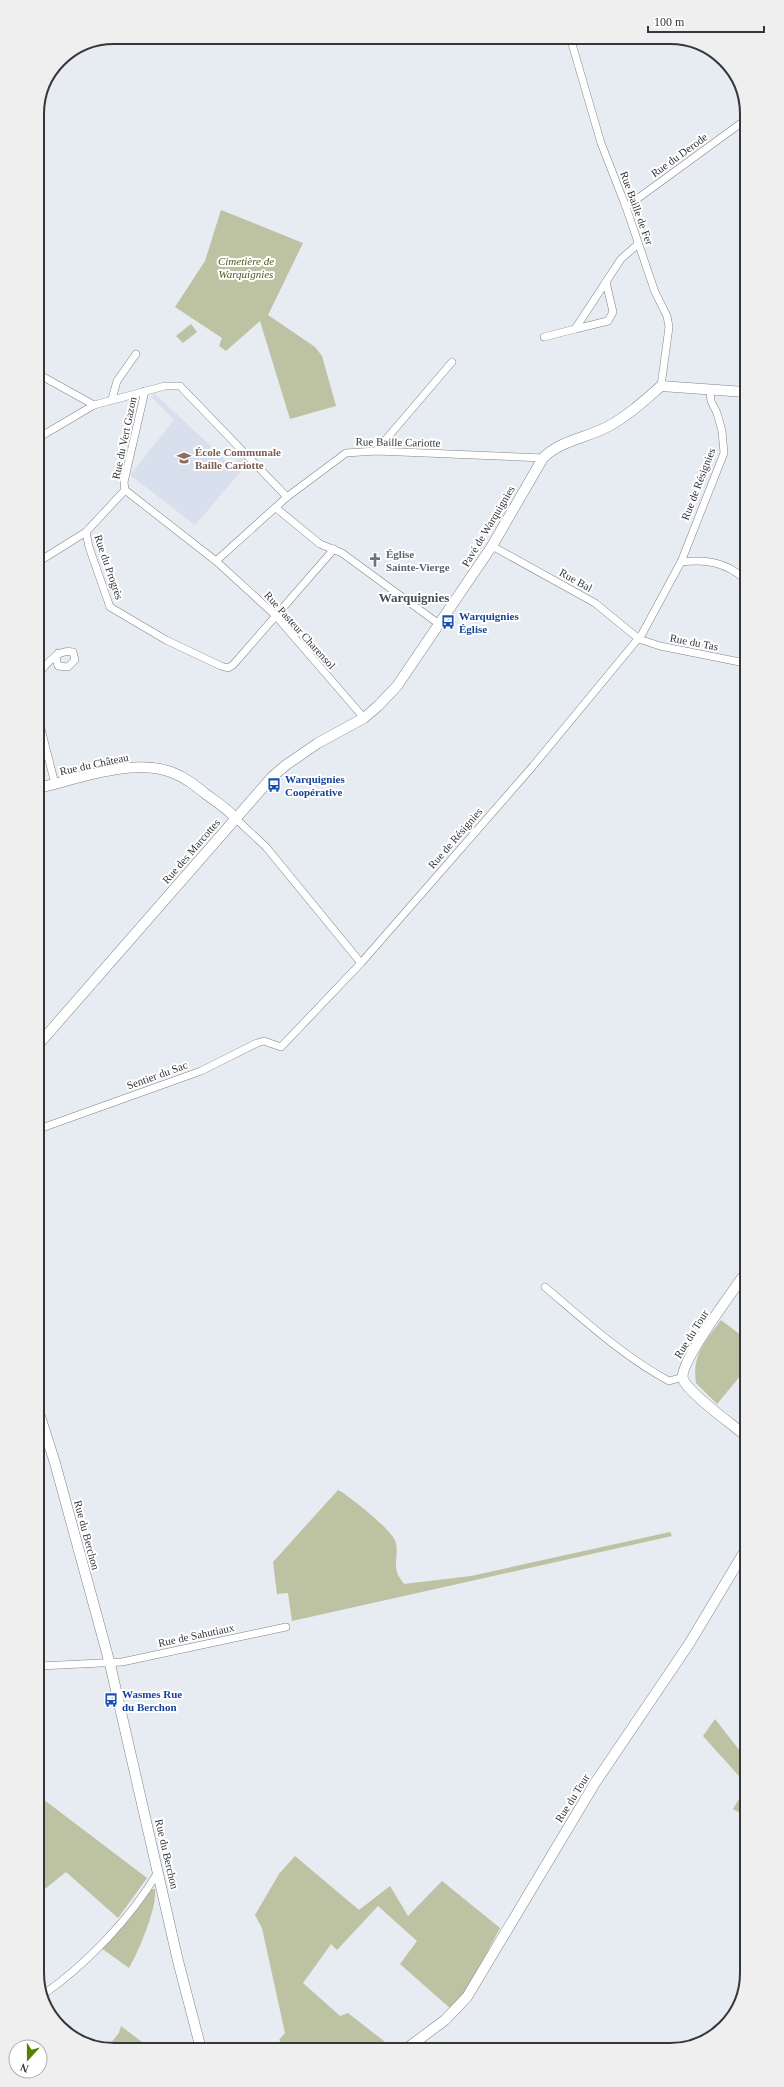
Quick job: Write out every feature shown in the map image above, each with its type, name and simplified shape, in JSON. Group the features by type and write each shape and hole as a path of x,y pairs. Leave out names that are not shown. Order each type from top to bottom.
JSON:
{"street":[{"name":"Rue Baille de Fer","path":"572,44 601,144 626,207 655,292 667,316 668,327 661,386"},
{"name":"Rue du Derode","path":"626,207 740,125"},
{"path":"575,329 620,259 638,244"},
{"path":"544,338 608,321 612,317 613,312 606,282"},
{"path":"112,399 117,381 136,354"},
{"path":"376,451 452,362"},
{"path":"44,377 94,405"},
{"path":"44,434 94,405 112,399 174,385 185,390 287,497 216,561"},
{"path":"661,386 710,391 740,392"},
{"name":"Pavé de Warquignies","path":"235,818 272,777 286,765 318,743 364,718 397,686 492,546 543,458 561,445 610,426 637,407 661,386"},
{"name":"Rue du Vert Gazon","path":"125,490 124,482 145,391"},
{"name":"Rue de Résignies","path":"281,1047 361,963 533,766 640,636 681,562 724,453 722,431 717,413 711,401 710,391"},
{"name":"Rue Baille Cariotte","path":"287,497 346,453 376,451 543,458"},
{"name":"Rue du Progrès","path":"125,490 86,532 88,547 110,607 166,640 228,668 233,665 275,615"},
{"name":"Rue Pasteur Charensol","path":"125,490 216,561 275,615 364,718"},
{"path":"276,508 320,544 342,553 439,624"},
{"path":"44,558 86,532"},
{"name":"Rue Bal","path":"492,546 595,603 640,636"},
{"path":"275,615 334,549"},
{"path":"681,562 702,560 715,562 726,566 740,576"},
{"name":"Rue du Tas","path":"640,636 660,646 740,662"},
{"path":"44,668 58,653"},
{"path":"44,741 55,784"},
{"name":"Rue du Château","path":"44,787 125,768 157,769 170,772 187,780 235,818"},
{"name":"Rue des Marcottes","path":"44,1038 235,818 271,853 361,963"},
{"name":"Sentier du Sac","path":"44,1127 201,1071 257,1043 264,1041 281,1047"},
{"name":"Rue du Tour","path":"740,1281 693,1348 683,1368 682,1377 695,1392 740,1431"},
{"path":"545,1287 597,1331 638,1361 669,1381 682,1377"},
{"name":"Rue du Berchon","path":"44,1429 55,1463 110,1664 178,1961 199,2043"},
{"name":"Rue du Tour","path":"413,2043 445,2020 467,1996 595,1783 689,1644 740,1558"},
{"name":"Rue de Sahutiaux","path":"110,1664 286,1627"},
{"path":"44,1666 110,1664"},
{"path":"46,1992 78,1967 114,1930 158,1871"}],"shaded area":[{"name":"École Communale Baille Cariotte","path":"154,393 232,466 243,455 250,461 195,525 130,475 174,420 151,397"}],"green space":[{"name":"Cimetière de Warquignies","path":"221,210 303,243 268,315 315,347 322,356 336,406 290,419 260,321 226,351 219,346 222,338 175,307 205,261"},
{"path":"191,324 197,332 183,343 176,336"},
{"path":"721,1320 740,1334 740,1376 717,1404 696,1383 696,1364 705,1342"},
{"path":"338,1490 348,1496 372,1516 393,1537 397,1549 397,1573 404,1584 471,1576 670,1532 672,1536 292,1621 288,1593 277,1594 273,1562"},
{"path":"715,1719 740,1751 740,1777 703,1736"},
{"path":"740,1797 740,1813 733,1809"},
{"path":"44,1800 147,1878 118,1918 66,1872 44,1890"},
{"path":"295,1856 359,1910 390,1886 408,1916 442,1881 500,1928 466,1992 451,2009 400,1964 417,1941 378,1906 337,1950 331,1944 303,1983 340,2016 348,2013 386,2043 282,2043 279,2040 285,2033 262,1928 255,1915 279,1874"},
{"path":"149,1889 155,1889 153,1907 138,1951 129,1968 101,1948"},
{"path":"121,2026 142,2042 111,2043 119,2033"}],"place":[{"name":"École Communale Baille Cariotte","path":"184,458"},
{"name":"Église Sainte-Vierge","path":"375,560"},
{"name":"Warquignies Église","path":"448,622"},
{"name":"Warquignies Coopérative","path":"274,785"},
{"name":"Wasmes Rue du Berchon","path":"111,1700"}],"district":[{"name":"Warquignies","path":"414,597"}]}
